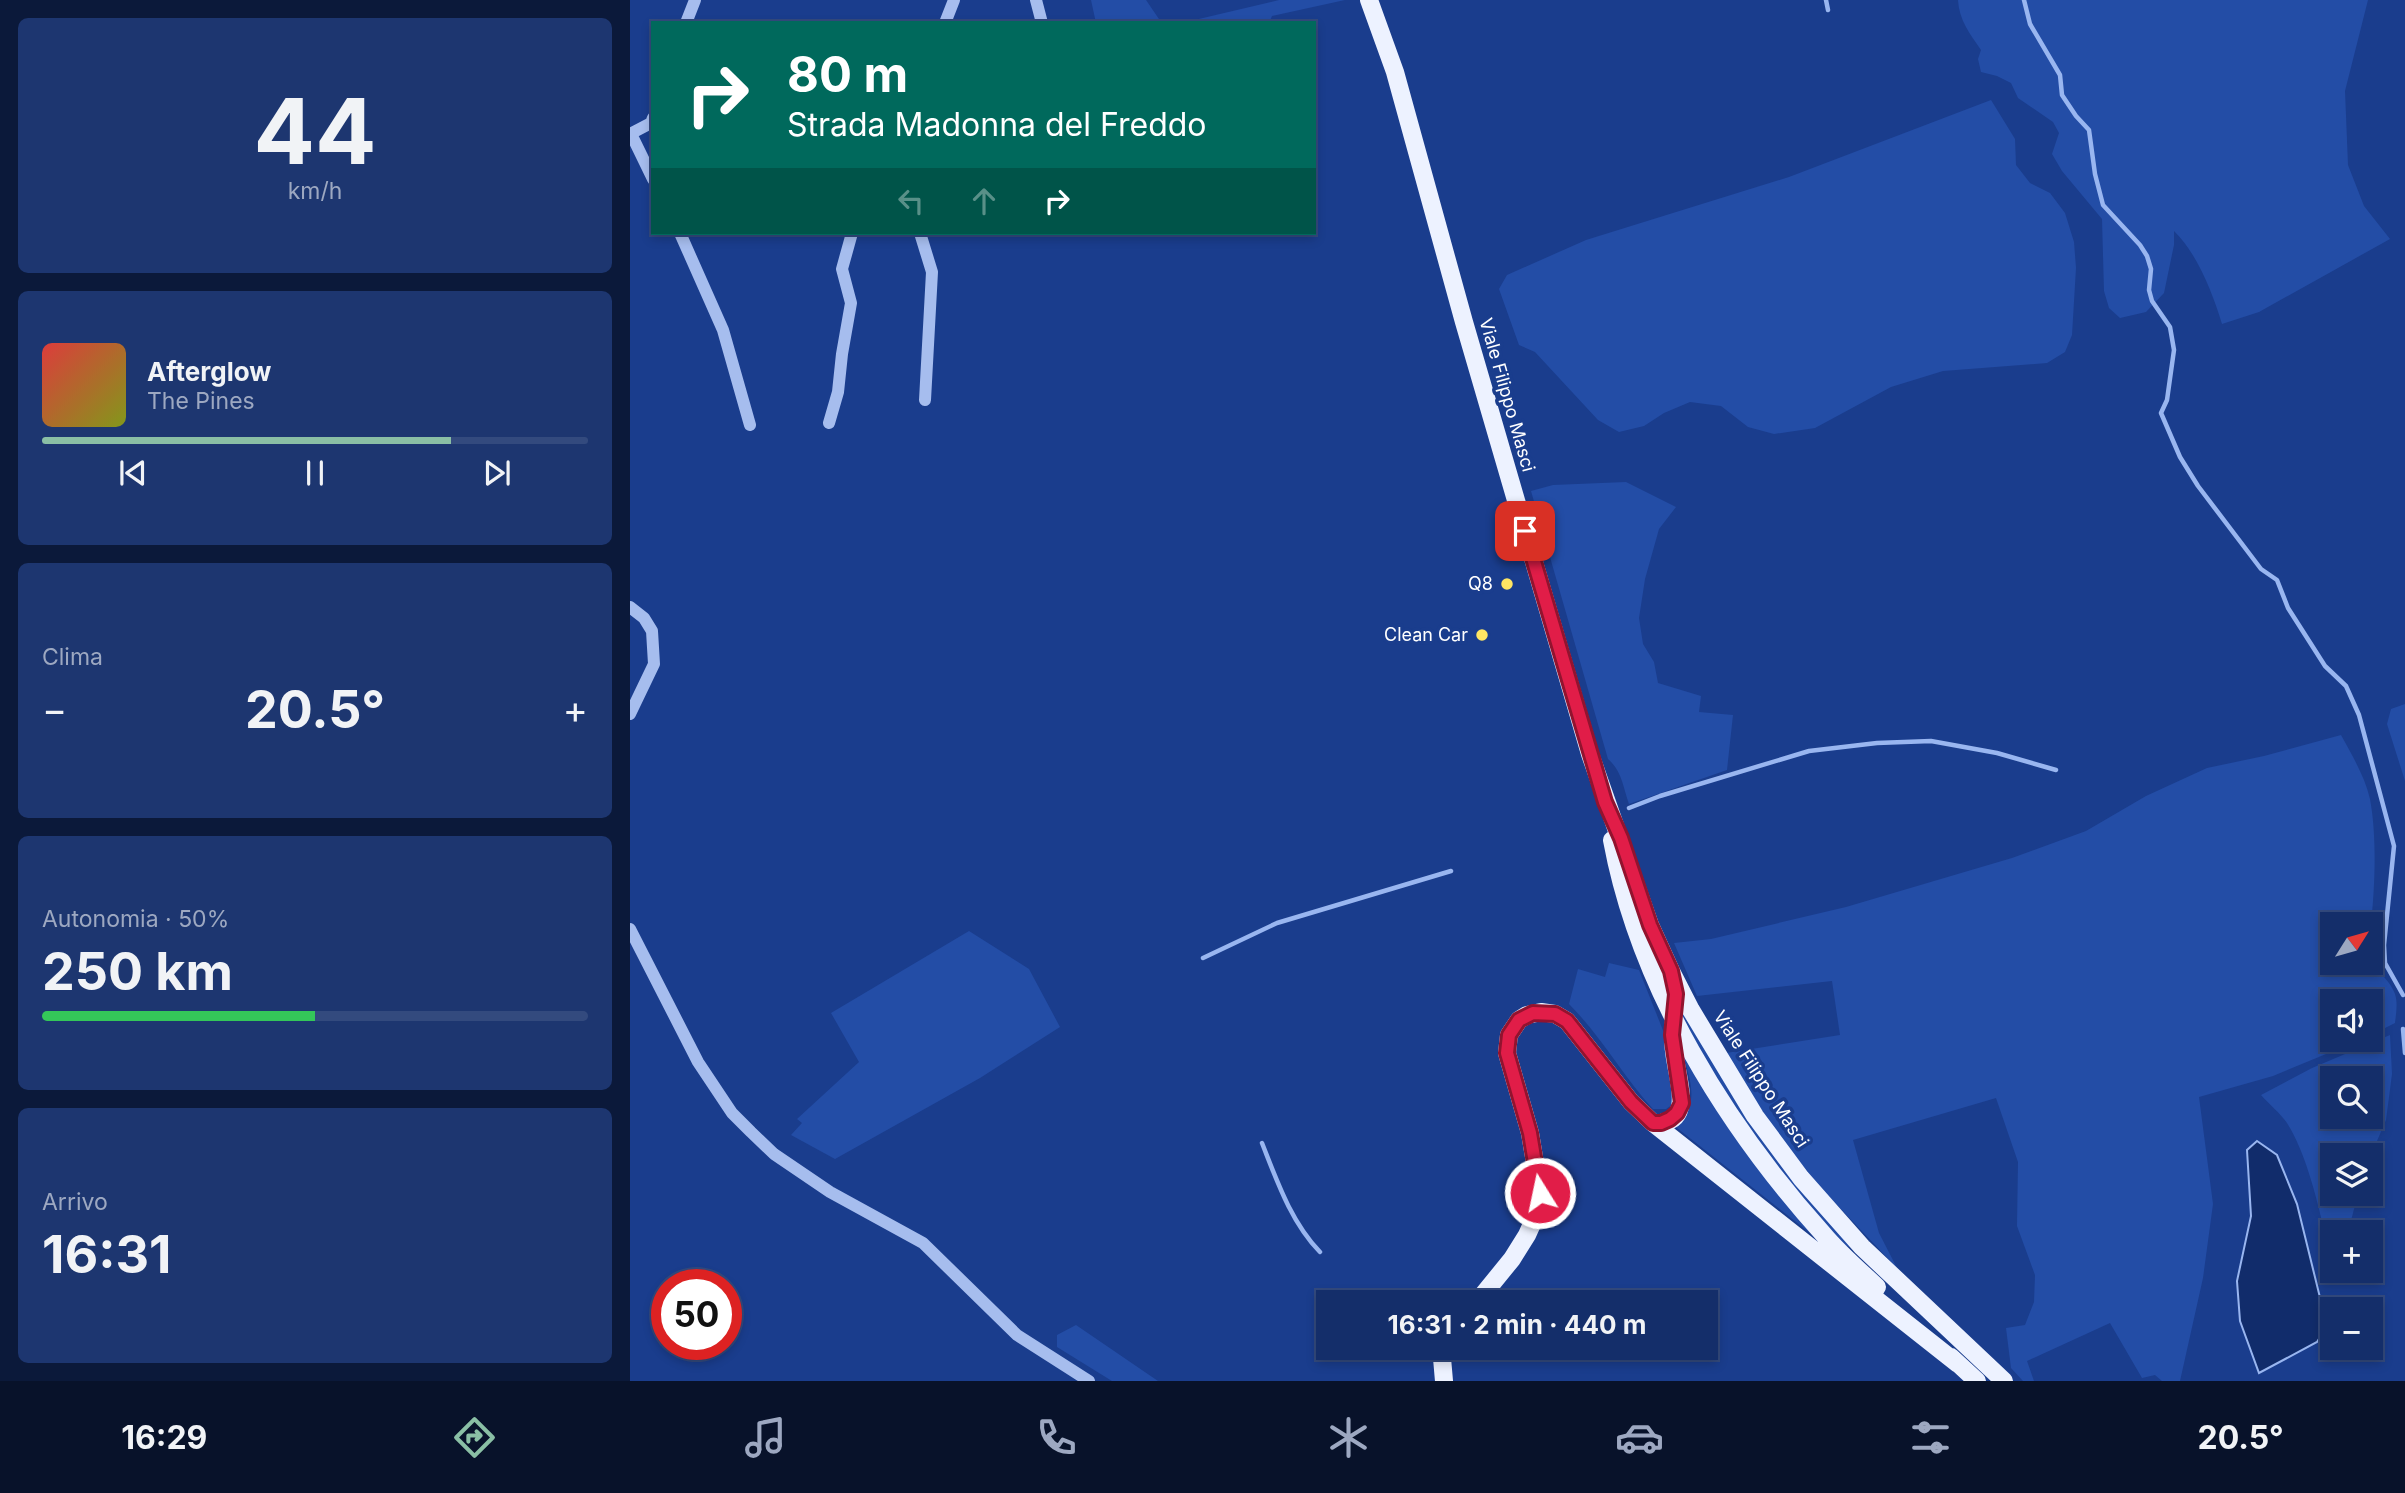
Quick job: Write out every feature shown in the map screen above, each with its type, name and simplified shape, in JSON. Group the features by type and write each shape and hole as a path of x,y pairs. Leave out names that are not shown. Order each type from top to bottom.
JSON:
{"main road":[{"name":"Viale Filippo Masci","path":"1370,0 1395,72 1464,322 1605,802 1619,877 1636,930 1674,1020 1720,1099 1760,1157 1825,1237 1977,1381"},
{"name":"Viale Filippo Masci","path":"1605,802 1621,838 1650,925 1671,971 1691,1010 1755,1116 1830,1212 1910,1294 2004,1381"},
{"name":"Viale Filippo Masci","path":"1671,971 1676,994 1674,1020"},
{"path":"1487,1290 1527,1235 1536,1215 1540,1193 1530,1133 1507,1053 1509,1035 1519,1020 1527,1015 1541,1012 1555,1014 1567,1021 1631,1102 1653,1123 1958,1364"},
{"path":"1653,1123 1670,1119 1682,1103 1672,1035 1674,1020"},
{"path":"1786,1228 1844,1256"},
{"name":"Viale Filippo Masci","path":"1844,1256 1870,1266 1910,1294"},
{"path":"1442,1360 1444,1381"}],"street":[{"path":"687,21 695,0"},
{"path":"946,21 954,0"},
{"path":"1036,0 1041,21"},
{"path":"651,123 630,134 651,174"},
{"path":"681,235 723,330 750,425"},
{"path":"830,424 838,392 851,303 842,268 851,235"},
{"path":"921,235 932,272 925,400"},
{"path":"630,607 644,618 652,631 654,664 630,714"},
{"path":"630,929 698,1062 732,1112 751,1132 774,1154 830,1192 923,1243 1017,1335 1089,1381"}],"shaded area":[{"path":"1091,0 1146,0 1160,21 1096,21"},
{"path":"1279,0 1345,0 1272,16 1270,21 1190,21"},
{"path":"1958,0 2368,0 2345,91 2348,165 2364,206 2390,239 2259,312 2222,324 2197,262 2174,231 2174,245 2164,293 2146,312 2120,318 2109,308 2104,291 2102,219 2062,171 2052,154 2059,133 2053,122 2018,98 2011,83 1981,72 1978,59 1981,50 1963,20"},
{"path":"1991,100 2015,139 2016,165 2030,183 2050,193 2065,213 2074,242 2076,268 2072,335 2065,352 2047,363 1943,371 1891,387 1815,428 1774,434 1748,427 1721,406 1690,402 1664,413 1644,426 1619,432 1598,420 1535,352 1519,345 1499,289 1507,275 1586,240 1789,177"},
{"path":"1626,482 1676,507 1659,529 1645,579 1639,618 1643,644 1654,662 1658,683 1701,696 1699,712 1733,715 1727,770 1629,804 1619,774 1608,759 1531,491 1553,485"},
{"path":"2405,704 2405,781 2387,724 2391,709"},
{"path":"2341,735 2362,774 2370,799 2374,829 2372,912 2320,912 2320,975 2382,975 2395,994 2395,1023 2383,1029 2383,989 2320,989 2320,1052 2331,1052 2273,1076 2199,1097 2213,1204 2203,1278 2180,1381 2162,1381 2155,1375 2142,1378 2110,1323 2027,1361 2034,1381 2023,1381 2011,1368 2006,1328 2025,1325 2034,1302 2035,1275 2017,1226 2018,1162 1996,1098 1853,1140 1879,1233 1897,1268 1817,1184 1770,1123 1726,1053 1840,1035 1832,981 1697,996 1674,943 1711,939 1846,907 2012,858 2086,831 2146,796 2207,768"},
{"path":"969,931 1029,969 1060,1027 980,1078 835,1159 791,1135 802,1123 797,1119 859,1062 831,1013"},
{"path":"1609,963 1639,970 1668,1043 1676,1102 1666,1109 1653,1109 1569,1004 1578,969 1605,977"},
{"path":"1683,1002 1863,1251 1839,1244 1804,1203 1737,1114 1682,1021"},
{"path":"2390,1035 2392,1074 2383,1127 2383,1066 2320,1066 2320,1129 2382,1129 2376,1143 2320,1143 2320,1206 2355,1206 2351,1220 2322,1220 2299,1147 2287,1123 2261,1095 2312,1068 2350,1052 2383,1052 2383,1038"},
{"path":"1681,1049 1729,1128 1812,1230 1810,1233 1672,1124 1686,1112 1691,1101 1690,1078"},
{"path":"2257,1141 2277,1155 2297,1204 2320,1298 2320,1337 2317,1342 2259,1373 2240,1321 2237,1281 2251,1216 2247,1150"},
{"path":"1076,1325 1158,1381 1112,1381 1057,1347 1057,1335"}],"waterway":[{"path":"1826,0 1828,10"},
{"path":"2024,0 2030,24 2060,75 2062,95 2089,130 2095,174 2103,205 2147,256 2151,269 2149,290 2152,301 2170,327 2174,350 2167,400 2161,413 2180,457 2198,486 2261,569 2277,580 2288,608 2325,666 2346,686 2359,715 2394,846 2384,945 2385,963 2403,995"},
{"path":"1629,808 1809,751 1877,743 1931,741 1997,753 2056,770"},
{"path":"1203,958 1277,923 1451,871"},
{"path":"2403,1029 2405,1053"},
{"path":"1262,1143 1293,1214 1320,1252"}],"place":[{"name":"Q8","path":"1507,584"},
{"name":"Clean Car","path":"1482,635"}],"route":[{"path":"1525,531 1605,802 1621,838 1650,925 1671,971 1676,994 1672,1035 1682,1091 1682,1103 1677,1113 1661,1123 1653,1123 1631,1102 1561,1016 1541,1012 1519,1020 1507,1041 1507,1053 1530,1133 1540,1193"}]}
